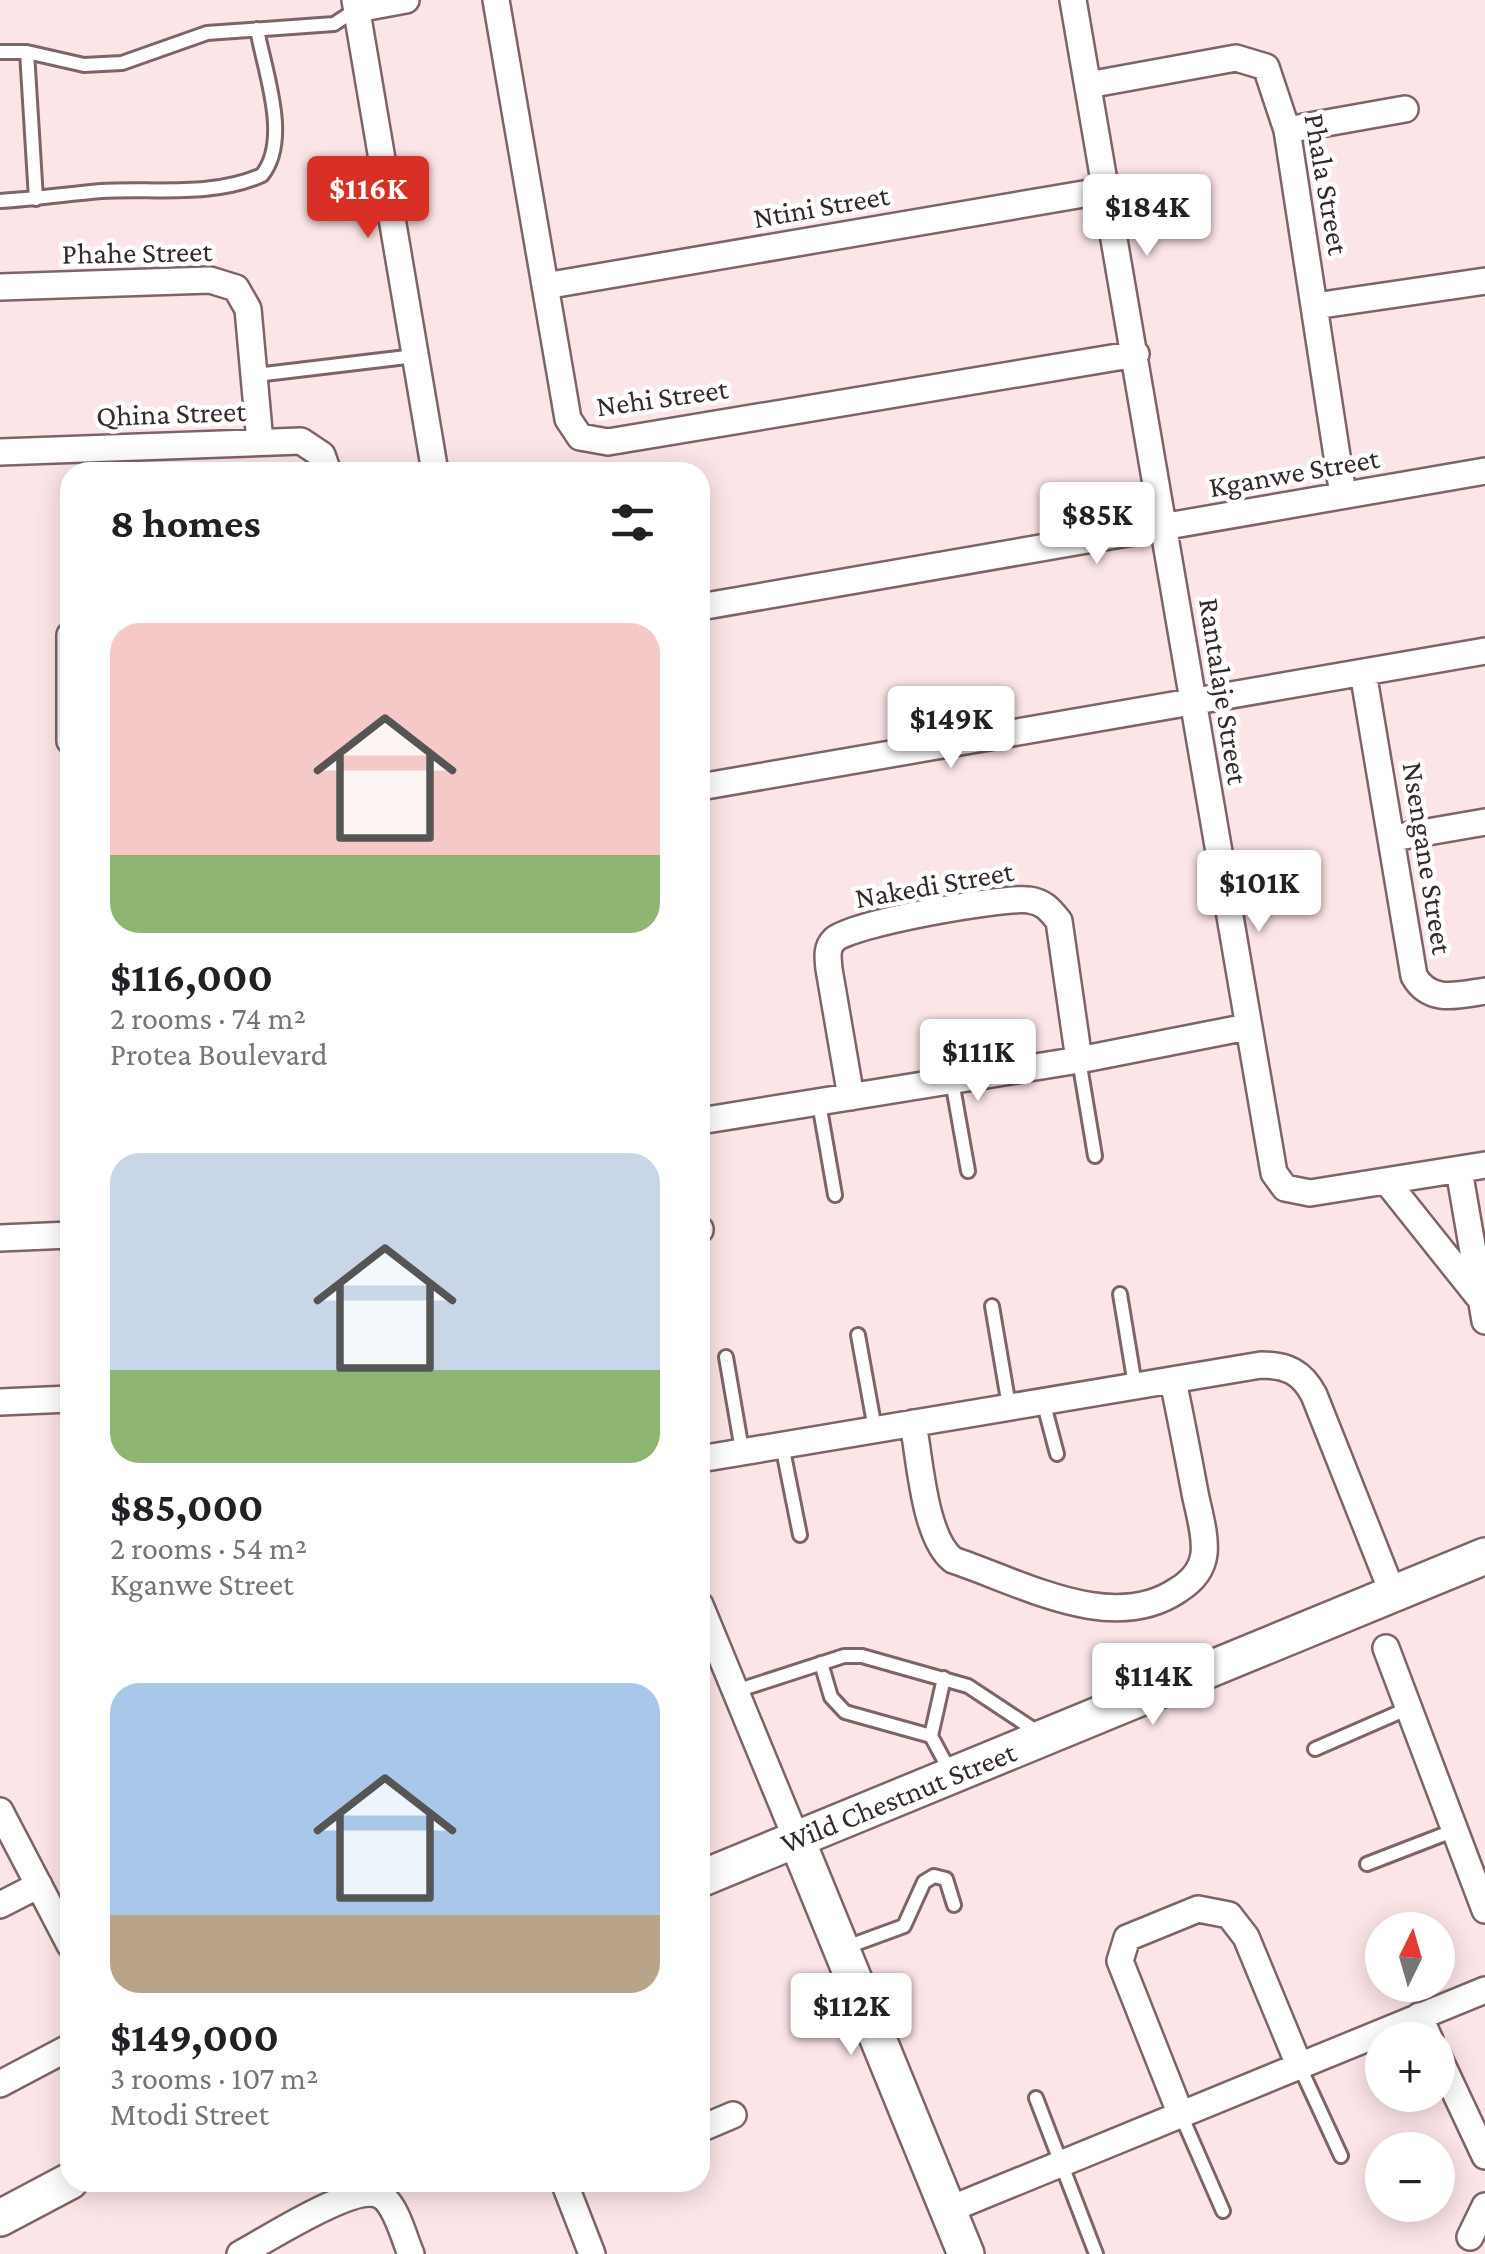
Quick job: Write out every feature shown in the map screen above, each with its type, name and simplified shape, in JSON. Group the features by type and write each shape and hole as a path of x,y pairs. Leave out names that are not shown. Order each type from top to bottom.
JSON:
{"street":[{"path":"406,0 356,5 433,462"},
{"name":"Nehi Street","path":"496,0 568,418 580,438 592,442 1136,354"},
{"name":"Rantalaje Street","path":"1074,0 1270,1160 1279,1181 1296,1193 1472,1167"},
{"name":"Phala Street","path":"1088,85 1236,58 1266,67 1286,130 1343,495"},
{"path":"1286,130 1405,109"},
{"name":"Ntini Street","path":"546,286 1107,190"},
{"name":"Phahe Street","path":"0,287 182,280 227,283 236,288 248,309 260,442"},
{"path":"1316,306 1485,282"},
{"name":"Qhina Street","path":"0,452 309,443 324,462"},
{"name":"Kganwe Street","path":"710,606 1485,471"},
{"path":"710,784 1485,652"},
{"name":"Nsengane Street","path":"1364,672 1414,976 1420,987 1439,996 1485,991"},
{"path":"1393,838 1485,822"},
{"name":"Nakedi Street","path":"851,1097 827,956 833,940 843,932 872,924 1016,899 1044,904 1059,921 1079,1060"},
{"path":"710,1119 1079,1060 1246,1027"},
{"path":"1472,1167 1483,1310"},
{"path":"1387,1182 1483,1310"},
{"path":"0,1238 60,1235"},
{"path":"710,1456 1261,1365 1287,1367 1299,1374 1314,1394 1393,1594"},
{"path":"913,1423 933,1530 944,1552 954,1560 1080,1604 1126,1610 1166,1599 1192,1578 1204,1558 1174,1380"},
{"path":"0,1402 60,1399"},
{"name":"Wild Chestnut Street","path":"710,1875 1485,1556"},
{"path":"710,1629 966,2254"},
{"path":"1386,1648 1485,1910"},
{"path":"0,1811 60,1926"},
{"path":"0,1905 39,1885"},
{"path":"1181,2115 1120,1961 1127,1938 1198,1909 1218,1910 1229,1916 1246,1937 1299,2065"},
{"path":"948,2210 1485,1990"},
{"path":"1418,2016 1421,2022"},
{"path":"0,2084 60,2051"},
{"path":"1455,2092 1485,2156"},
{"path":"710,2125 733,2115"},
{"path":"0,2218 60,2187"},
{"path":"240,2254 347,2197 370,2192 381,2195 390,2204 411,2254"},
{"path":"571,2192 592,2254"},
{"path":"1470,2237 1485,2206"}],"lane":[{"path":"0,52 27,52 84,64 122,63 207,33 334,24 356,5"},
{"path":"0,201 213,187 262,175 274,151 274,125 257,29"},
{"path":"27,52 36,199"},
{"path":"256,376 415,356"},
{"path":"1079,1060 1095,1156"},
{"path":"952,1081 968,1170"},
{"path":"819,1103 835,1196"},
{"path":"1120,1294 1135,1385"},
{"path":"992,1306 1009,1406"},
{"path":"858,1336 874,1430"},
{"path":"726,1357 742,1450"},
{"path":"1043,1402 1057,1454"},
{"path":"782,1445 800,1535"},
{"path":"736,1691 844,1656 862,1656 968,1686 1044,1737"},
{"path":"821,1663 831,1697 845,1712 931,1736"},
{"path":"944,1678 931,1736 952,1774"},
{"path":"1316,1748 1409,1708"},
{"path":"1368,1864 1455,1830"},
{"path":"842,1949 904,1926 924,1882 934,1876 946,1879 954,1905"},
{"path":"1299,2065 1341,2156"},
{"path":"1036,2098 1096,2254"},
{"path":"1181,2115 1223,2211"}]}
